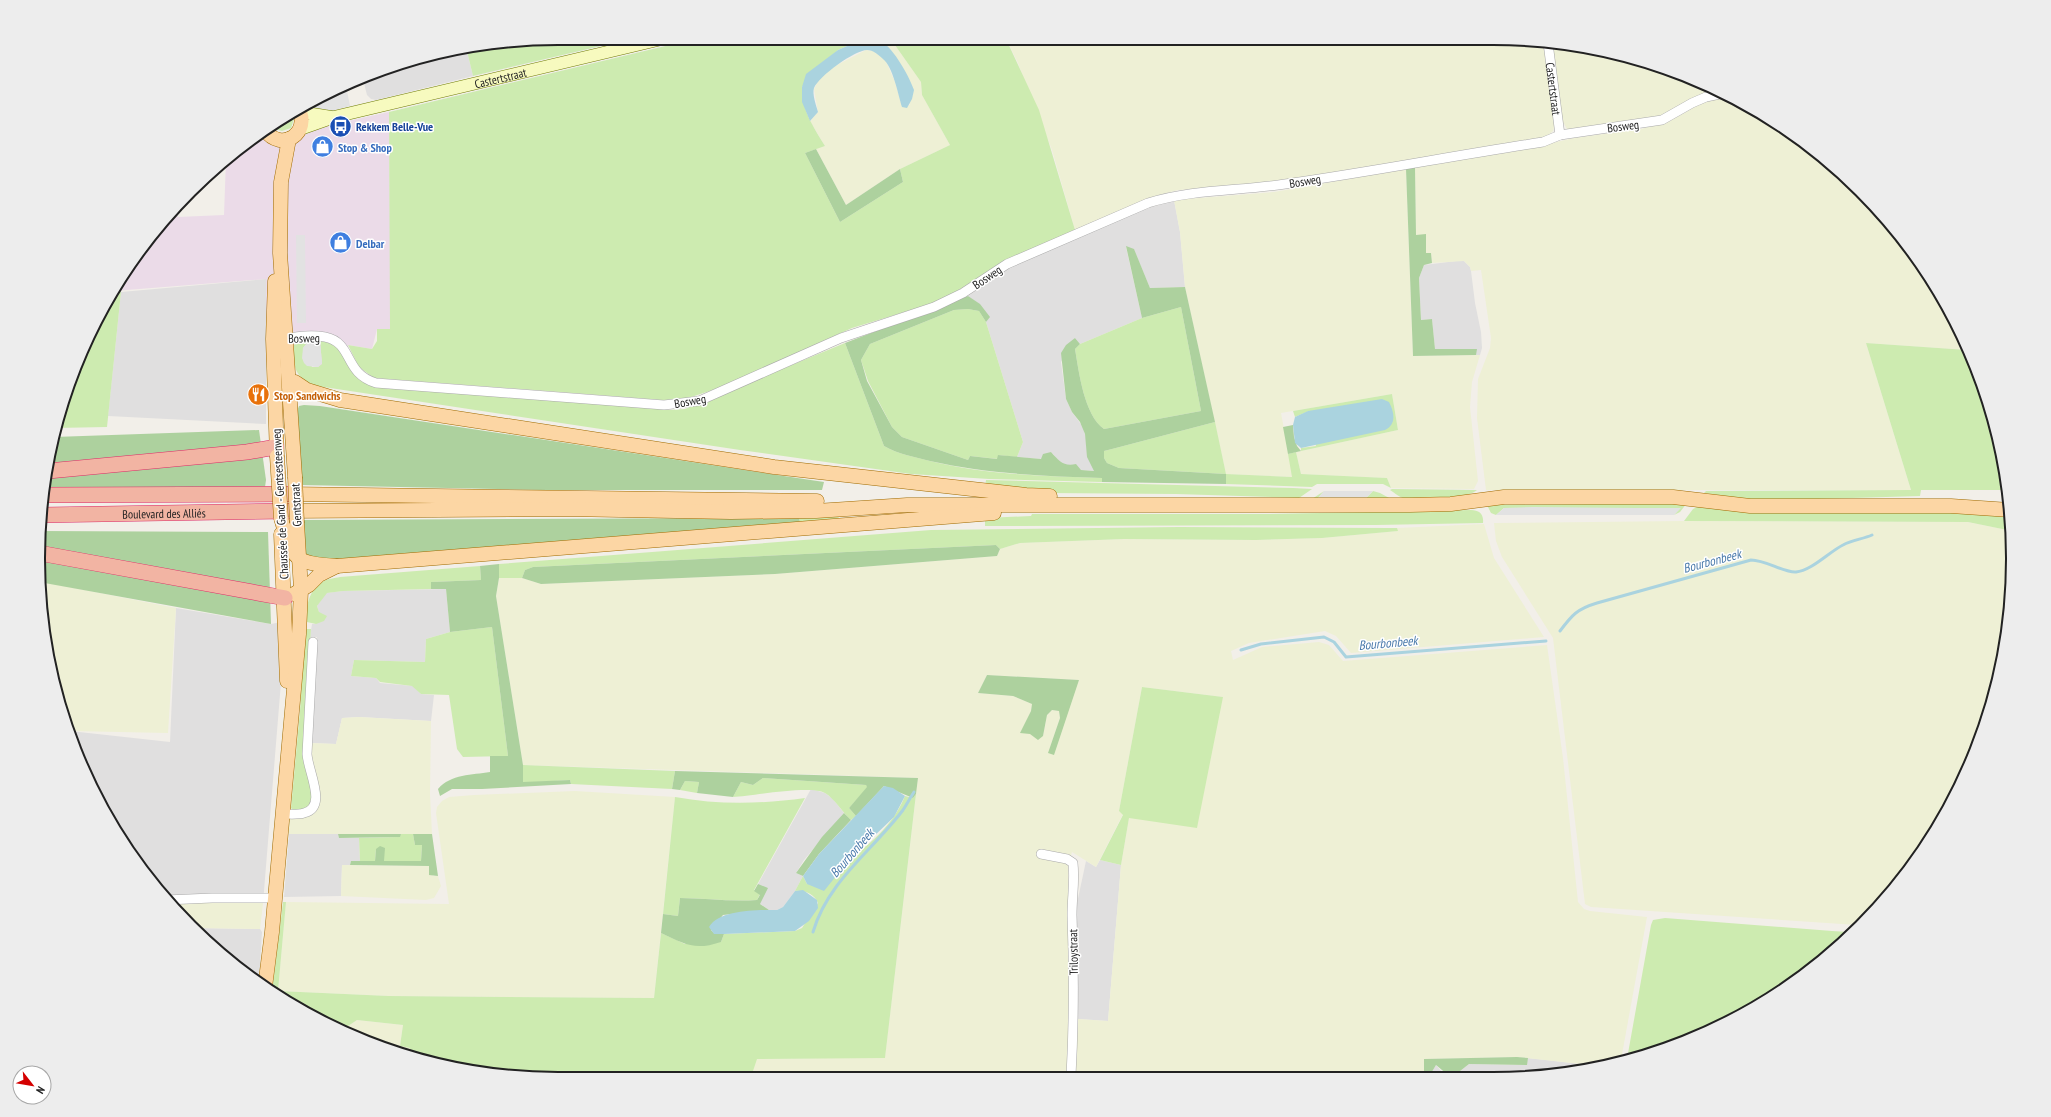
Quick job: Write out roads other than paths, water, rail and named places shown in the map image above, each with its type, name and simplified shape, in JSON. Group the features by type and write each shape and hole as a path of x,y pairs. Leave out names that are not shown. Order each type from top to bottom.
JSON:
{"highway":[{"path":"53,471 247,452 283,454"},
{"name":"Boulevard des Alliés","path":"49,495 287,494"},
{"name":"Boulevard des Alliés","path":"47,515 284,515"},
{"path":"45,553 284,598"}],"main road":[{"name":"Castertstraat","path":"300,129 334,117 637,45"},
{"name":"Castertstraat","path":"307,112 334,117"},
{"path":"281,182 289,139 300,129 302,123 300,115"},
{"path":"270,134 289,139"},
{"path":"270,134 281,182"},
{"name":"Chaussée de Gand - Gentsesteenweg","path":"281,182 280,253 275,276 280,339 276,420 283,454 284,515 292,551 284,598 288,756"},
{"name":"Gentstraat","path":"280,339 289,383 289,403 283,454 295,477 292,551 300,590 299,634 288,756"},
{"path":"289,383 295,382 307,390 340,400"},
{"path":"276,420 282,410 289,403 303,399 340,400 774,467 1026,495 1064,496 1098,505"},
{"path":"287,494 889,502 907,505"},
{"path":"284,515 564,509 731,512 816,511 907,505 1404,505 1451,504 1504,497 1629,496 1693,498 1750,506 1950,506 2004,510"},
{"path":"1950,506 2003,502"},
{"path":"292,551 308,564 337,566 583,545 709,538 984,514 1071,511 1098,505"},
{"path":"284,598 300,590 319,575 337,566"},
{"path":"266,980 276,898 288,756"}],"street":[{"name":"Castertstraat","path":"1549,48 1560,135"},
{"name":"Bosweg","path":"280,339 312,336 324,337 336,341 345,351 353,367 360,376 376,383 656,404 683,404 714,396 841,338 934,307 963,293 1007,264 1162,198 1176,194 1240,190 1285,185 1543,142 1560,135 1662,120 1706,97 1714,95"},
{"path":"282,814 303,814 310,811 317,802 308,766 307,754 313,642"},
{"name":"Triloystraat","path":"1041,854 1067,859 1073,863 1074,1026 1071,1072"},
{"path":"174,900 276,898"}],"water":[{"path":"849,45 887,45 901,63 914,90 912,99 907,108 902,107 897,88 887,63 876,53 867,50 854,54 838,64 817,83 814,88 814,100 818,112 810,121 802,102 802,87 806,74 838,50"},
{"path":"1382,399 1389,402 1393,414 1393,421 1385,430 1301,448 1295,443 1293,425 1295,417 1308,411"},
{"path":"884,786 893,788 905,796 894,817 849,860 824,891 807,884 803,876 819,854"},
{"path":"803,890 817,900 818,908 809,921 795,931 714,934 709,927 714,921 731,914 750,911 777,910 783,907 795,891"}],"waterway":[{"name":"Bourbonbeek","path":"1560,631 1576,613 1597,603 1751,560 1763,562 1786,571 1802,571 1814,565 1843,545 1872,535"},
{"name":"Bourbonbeek","path":"1241,650 1261,644 1324,637 1334,642 1346,657 1546,641"},
{"name":"Bourbonbeek","path":"813,932 829,897 852,867 891,825 903,810 914,792"}],"place":[{"name":"Rekkem Belle-Vue","path":"340,126"},
{"name":"Stop & Shop","path":"323,147"},
{"name":"Delbar","path":"340,243"},
{"name":"Stop Sandwichs","path":"259,395"}]}
